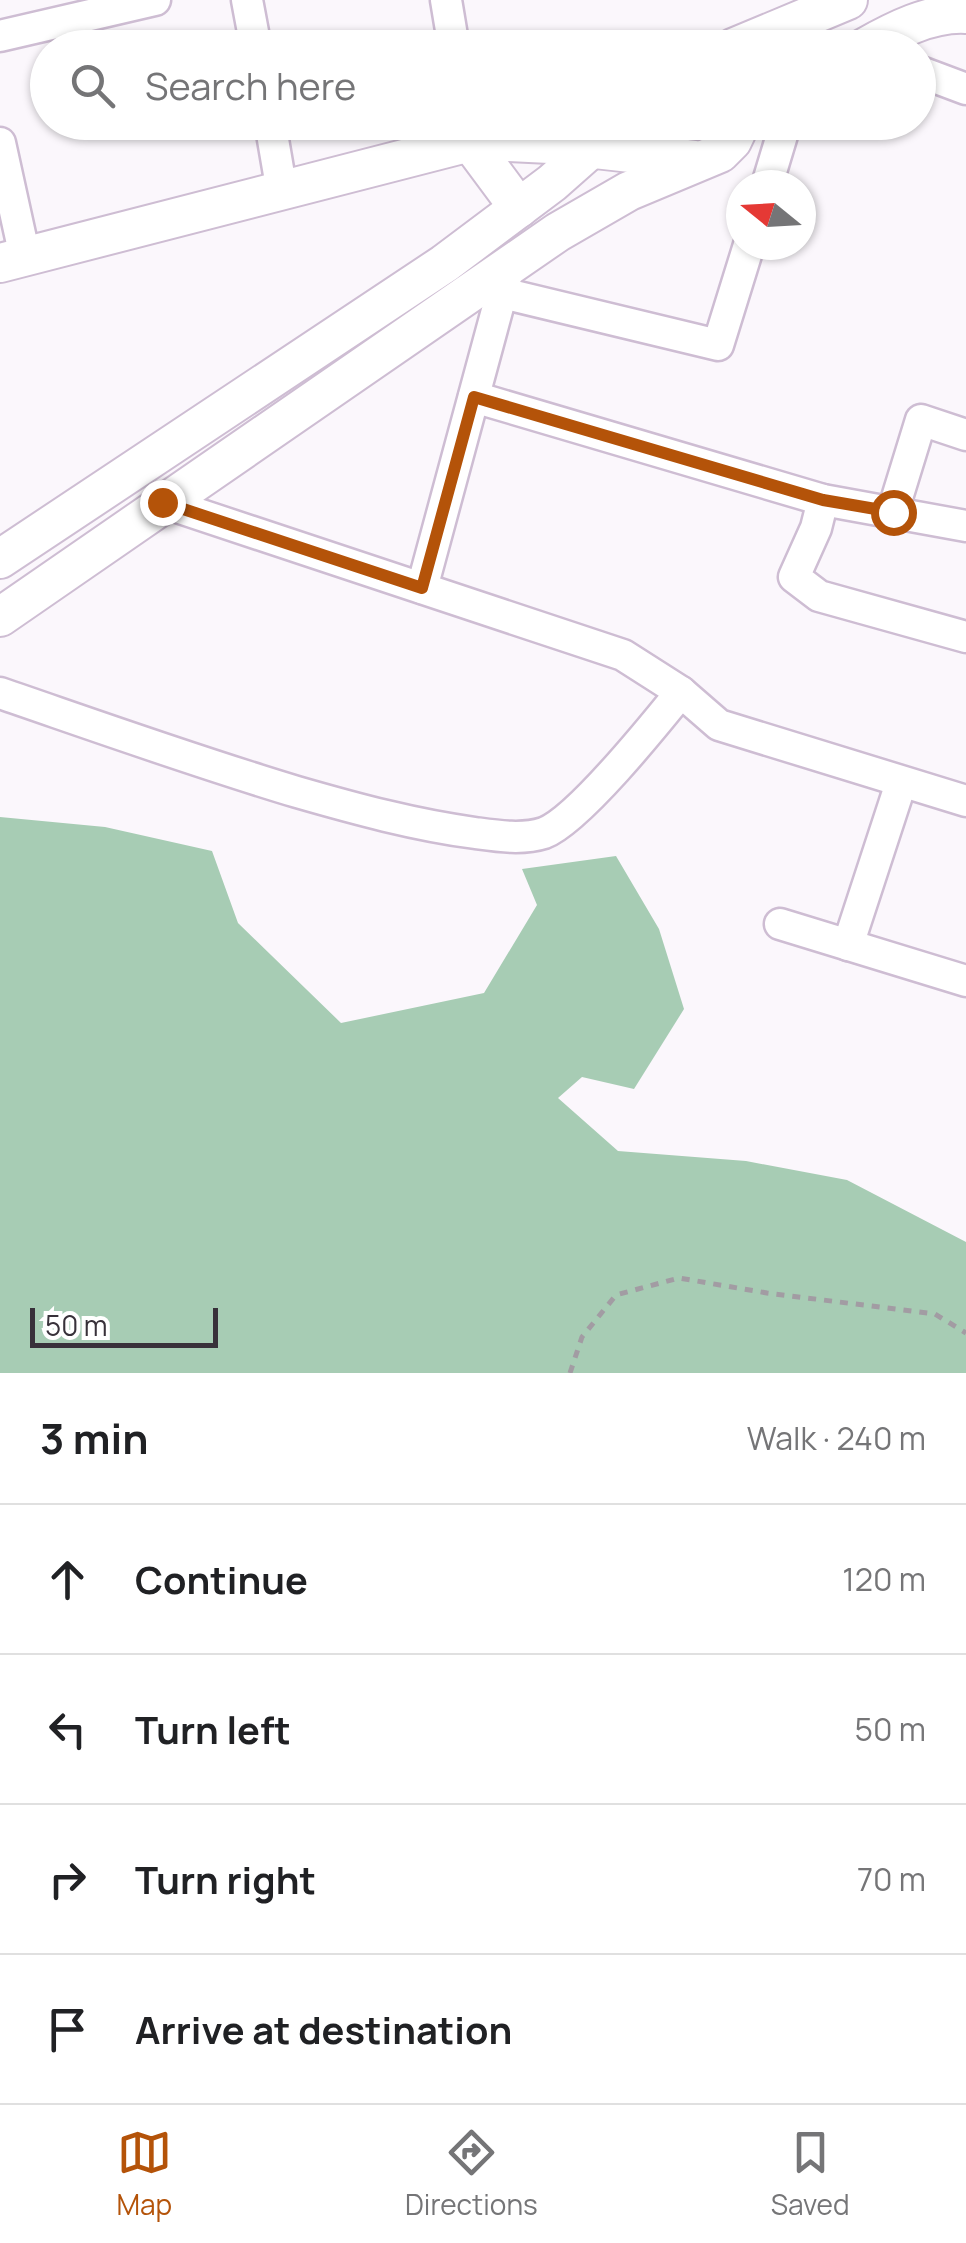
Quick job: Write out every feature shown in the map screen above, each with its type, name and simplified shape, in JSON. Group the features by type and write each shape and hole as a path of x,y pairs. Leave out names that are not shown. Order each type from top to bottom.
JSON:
{"main road":[{"path":"776,30 848,0"},
{"path":"907,30 952,13 966,14"},
{"path":"12,260 282,192 443,140"},
{"path":"473,140 519,208"},
{"path":"504,140 689,159 720,153 733,140"},
{"path":"0,559 444,264 601,140"},
{"path":"658,140 661,146 689,159"},
{"path":"0,617 162,502 506,280 602,206 689,159"}],"street":[{"path":"0,36 156,0"},
{"path":"247,0 253,30"},
{"path":"446,0 451,30"},
{"path":"936,78 966,89"},
{"path":"273,140 282,192"},
{"path":"772,170 781,140"},
{"path":"0,143 12,260"},
{"path":"422,588 506,280 718,345 744,260"},
{"path":"474,397 820,514 879,509 963,517"},
{"path":"879,509 921,420 966,435"},
{"path":"162,502 623,655 681,692 718,726 966,801"},
{"path":"820,514 794,576 804,587 819,596 966,637"},
{"path":"0,693 234,773 339,804 440,828 524,837 547,832 564,819 638,746 681,692"},
{"path":"848,944 901,783"},
{"path":"780,924 966,982"}],"path":[{"path":"570,1373 582,1336 616,1295 679,1278 934,1314 966,1333"}],"green space":[{"path":"0,817 105,827 212,851 238,923 341,1023 484,993 537,905 522,869 616,856 659,929 684,1009 634,1089 582,1077 558,1098 618,1151 746,1161 847,1180 966,1242 966,1373 0,1373"}],"route":[{"path":"162,502 422,588 474,397 823,500 893,512"}]}
